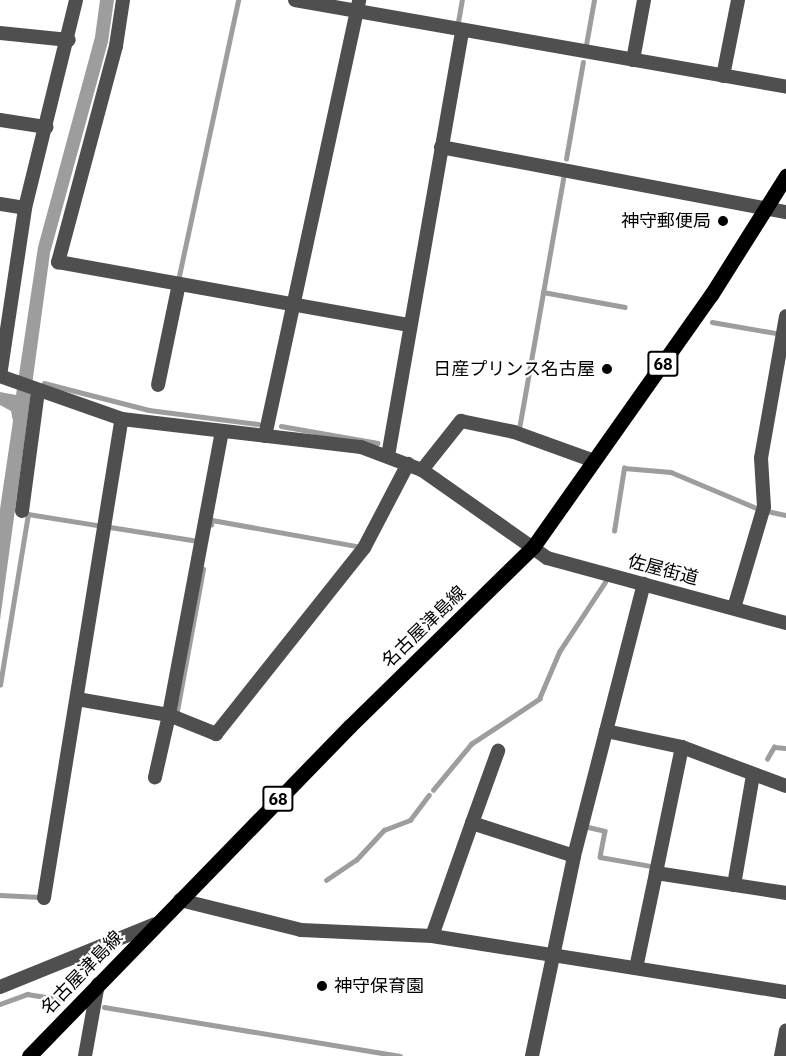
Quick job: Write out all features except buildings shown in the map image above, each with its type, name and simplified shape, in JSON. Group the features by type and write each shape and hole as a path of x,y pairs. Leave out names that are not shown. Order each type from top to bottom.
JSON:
{"main road":[{"name":"名古屋津島線","path":"29,1056 155,924 533,547 769,207 786,176"}],"street":[{"path":"0,376 5,287 69,40 76,0"},
{"path":"123,0 116,46 58,262 409,325"},
{"path":"295,0 358,5 462,30 786,87"},
{"path":"633,60 644,0"},
{"path":"723,76 738,0"},
{"path":"265,436 358,5"},
{"path":"388,456 462,30"},
{"path":"0,33 69,40"},
{"path":"0,120 46,127"},
{"path":"441,147 786,212"},
{"path":"0,204 25,208"},
{"path":"158,385 179,284"},
{"path":"734,608 764,507 761,458 786,316"},
{"name":"佐屋街道","path":"0,376 122,419 361,447 422,470 547,558 786,623"},
{"path":"22,511 35,390"},
{"path":"44,898 122,419"},
{"path":"422,470 461,421 514,432 594,461"},
{"path":"155,777 169,715 222,431"},
{"path":"77,699 169,715 216,734 364,548 408,465"},
{"path":"532,1056 574,856 644,584"},
{"path":"606,731 682,747 786,786"},
{"path":"636,968 682,747"},
{"path":"432,936 498,751"},
{"path":"734,885 753,775"},
{"path":"472,823 574,856"},
{"path":"656,873 786,893"},
{"path":"180,900 301,930 432,936 786,992"},
{"path":"0,987 155,924"},
{"path":"85,1056 98,984"},
{"path":"781,1056 786,1030"}],"shaded area":[{"path":"100,0 114,0 108,42 50,253 0,620 0,509 13,421 11,411 0,405 0,392 16,395 38,247 95,37"}],"waterway":[{"path":"179,276 238,0"},
{"path":"458,22 462,0"},
{"path":"586,45 594,0"},
{"path":"566,159 583,62"},
{"path":"519,429 563,179"},
{"path":"543,292 625,307"},
{"path":"712,322 776,333"},
{"path":"44,383 149,410 258,424"},
{"path":"281,426 378,443"},
{"path":"614,531 624,468 671,472 759,509"},
{"path":"767,511 786,515"},
{"path":"0,685 28,514 103,526"},
{"path":"211,525 212,520 357,546"},
{"path":"110,527 198,541"},
{"path":"177,711 203,569"},
{"path":"433,790 471,744 539,699 559,652 605,582"},
{"path":"767,759 774,747 786,748"},
{"path":"326,880 356,860 384,830 410,820 429,795"},
{"path":"588,827 605,831 600,857 651,866"},
{"path":"0,895 40,897"},
{"path":"0,1004 27,994 60,999"},
{"path":"104,1007 400,1056"}],"place":[{"name":"神守郵便局","path":"723,221"},
{"name":"日産プリンス名古屋","path":"607,369"},
{"name":"神守保育園","path":"322,986"}]}
